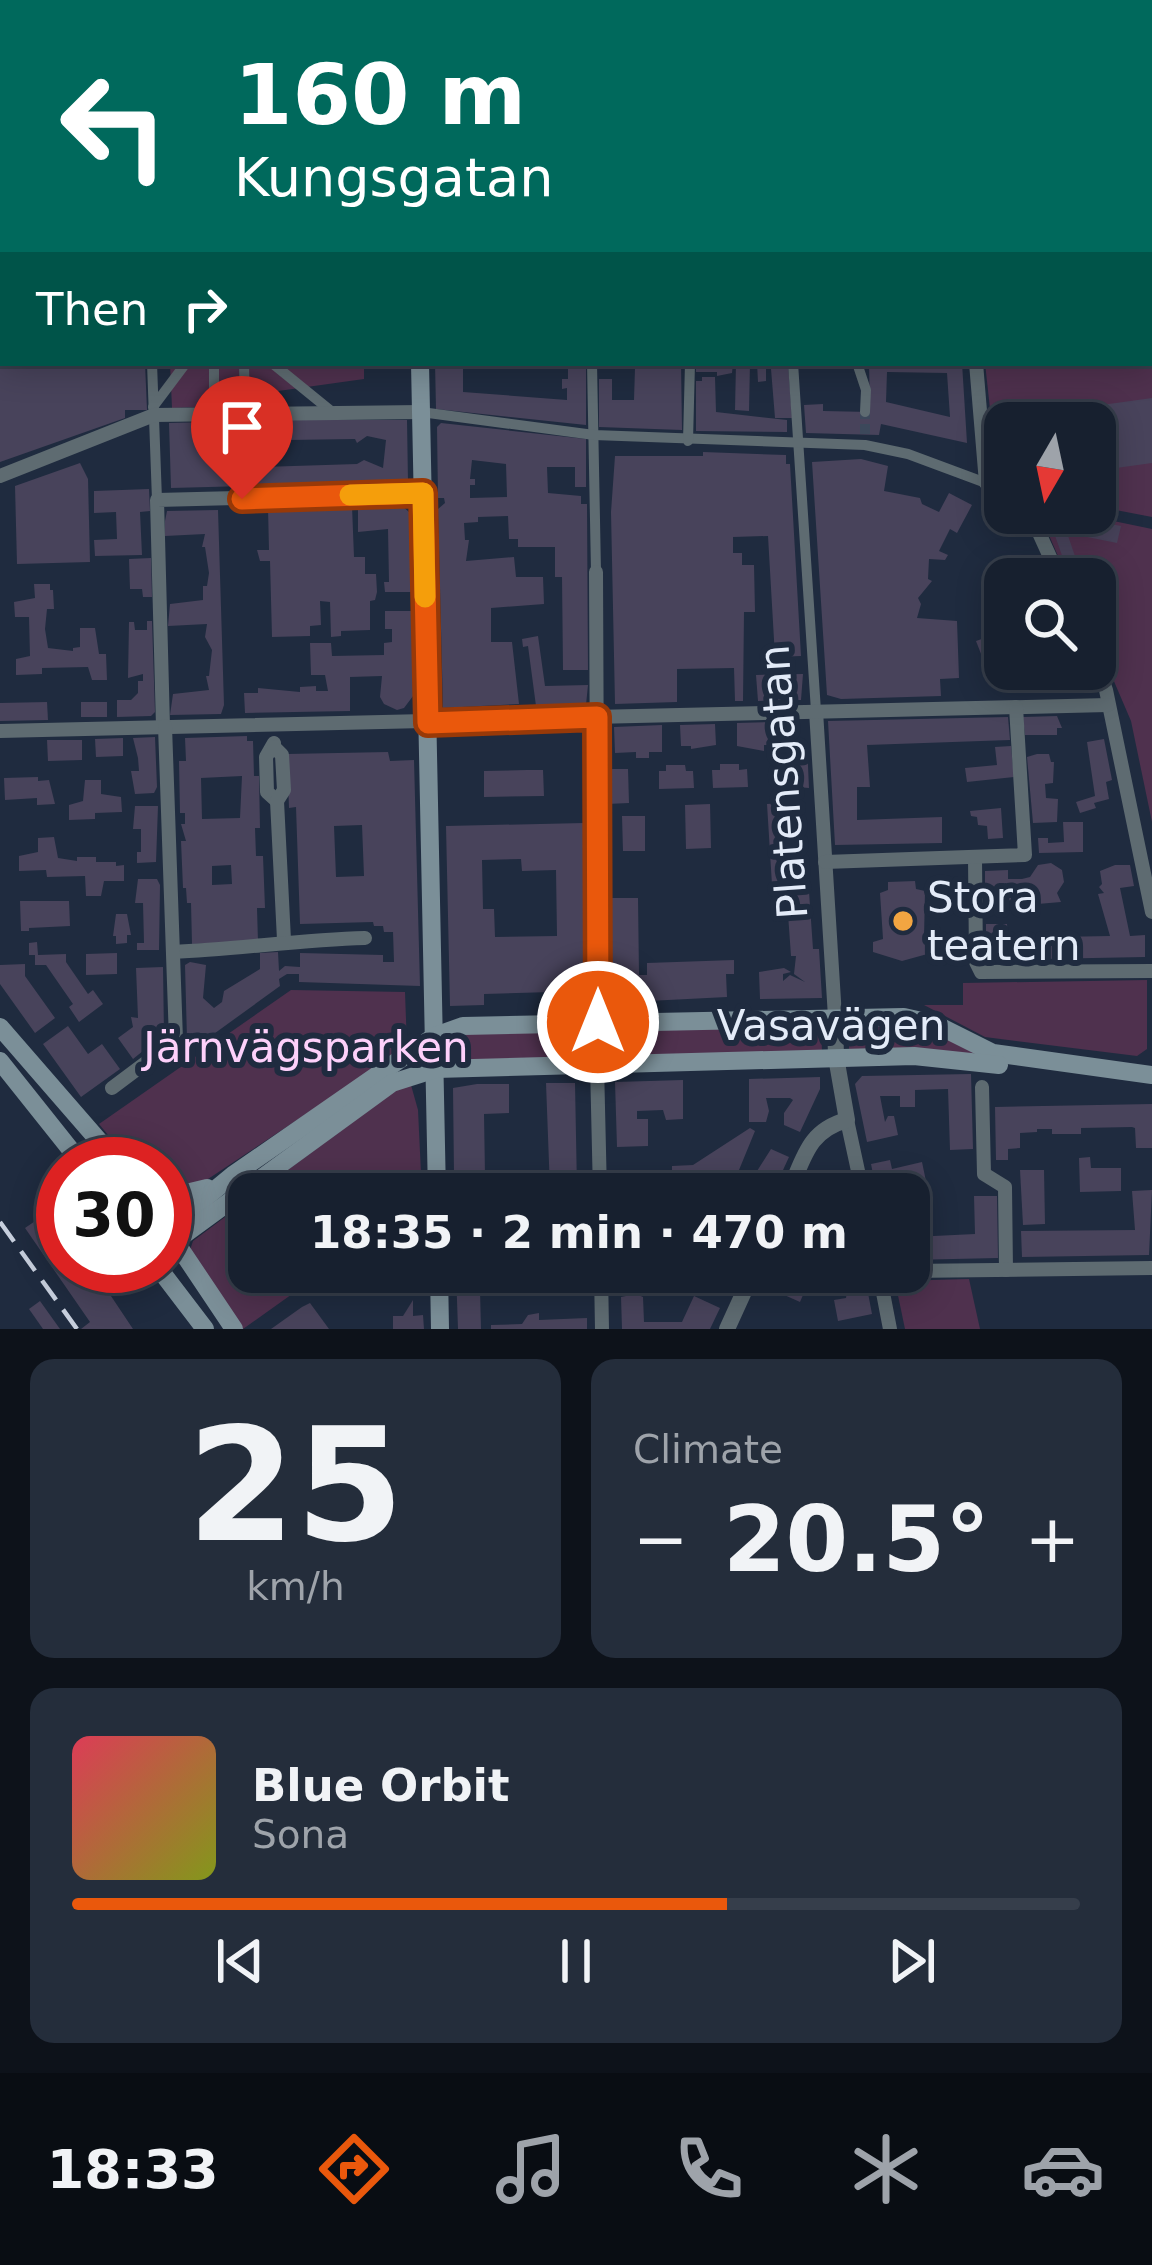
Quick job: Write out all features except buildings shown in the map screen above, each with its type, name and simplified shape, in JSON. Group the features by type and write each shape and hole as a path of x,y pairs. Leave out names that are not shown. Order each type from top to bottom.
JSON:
{"main road":[{"path":"419,366 408,408 423,493 437,1173"},
{"name":"Vasavägen","path":"435,1036 464,1027 916,1018 993,1053 1152,1076"},
{"path":"0,1027 96,1137"},
{"path":"236,1173 435,1036"},
{"name":"Vasavägen","path":"192,1228 392,1082 436,1069 946,1058 1152,1088"},
{"path":"0,1061 62,1137"},
{"path":"192,1194 228,1177"},
{"path":"192,1210 228,1179"},
{"path":"192,1268 234,1329"},
{"path":"178,1293 205,1329"},
{"path":"439,1293 440,1329"}],"street":[{"path":"112,1088 176,1040 152,366"},
{"path":"153,411 184,366"},
{"path":"214,366 214,413"},
{"path":"244,366 245,413"},
{"path":"276,366 331,411"},
{"path":"592,366 598,1022"},
{"path":"688,441 690,366"},
{"name":"Platensgatan","path":"794,366 836,1057 859,1173"},
{"path":"858,366 866,390 865,412"},
{"path":"976,366 984,454"},
{"path":"0,476 153,411 408,408 594,435 688,441 865,440 984,482"},
{"path":"157,500 423,493"},
{"path":"1104,690 1152,912"},
{"path":"0,731 1108,705"},
{"path":"826,862 1021,857 1028,850 1016,707"},
{"path":"274,725 274,747 282,755 284,772 284,794 278,801 284,940"},
{"name":"Vasavägen","path":"975,857 978,969 986,974 1152,971"},
{"path":"173,952 259,948 284,940 365,938"},
{"path":"597,1064 600,1173"},
{"path":"982,1087 984,1174 1005,1187 1006,1270"},
{"path":"798,1173 814,1138 829,1125 848,1120"},
{"path":"930,1271 1152,1268"},
{"path":"601,1293 602,1329"},
{"path":"727,1329 743,1293"},
{"path":"883,1293 890,1329"}],"green space":[{"path":"170,366 364,366 364,379 271,392 272,404 172,408"},
{"path":"985,366 1152,366 1152,517 1116,510 1116,402 989,402"},
{"path":"1116,522 1152,529 1152,822 1131,721 1116,686 1116,558 1059,558 1048,534 1116,534"},
{"path":"1147,980 1147,1049 1137,1056 985,1037 924,1005 963,1005 963,983"},
{"name":"Järnvägsparken","path":"291,990 405,992 407,1047 205,1181 192,1184 192,1137 110,1137 99,1124"},
{"path":"821,1021 822,1053 457,1062 456,1031"},
{"path":"849,1021 918,1022 979,1054 849,1053"},
{"name":"Järnvägsparken","path":"411,1085 418,1110 421,1173 284,1173 399,1088"},
{"path":"228,1215 228,1293 294,1293 243,1329 192,1253 193,1241"},
{"path":"969,1279 980,1329 905,1329 898,1293 930,1293 930,1280"}],"tunnel":[{"path":"865,412 865,434"}],"railway":[{"path":"0,1222 77,1329"}],"slow traffic":[{"path":"350,495 423,493 425,597"}],"place":[{"name":"Stora teatern","path":"903,921"}],"route":[{"path":"242,499 423,493 428,723 597,717 598,1022"}]}
